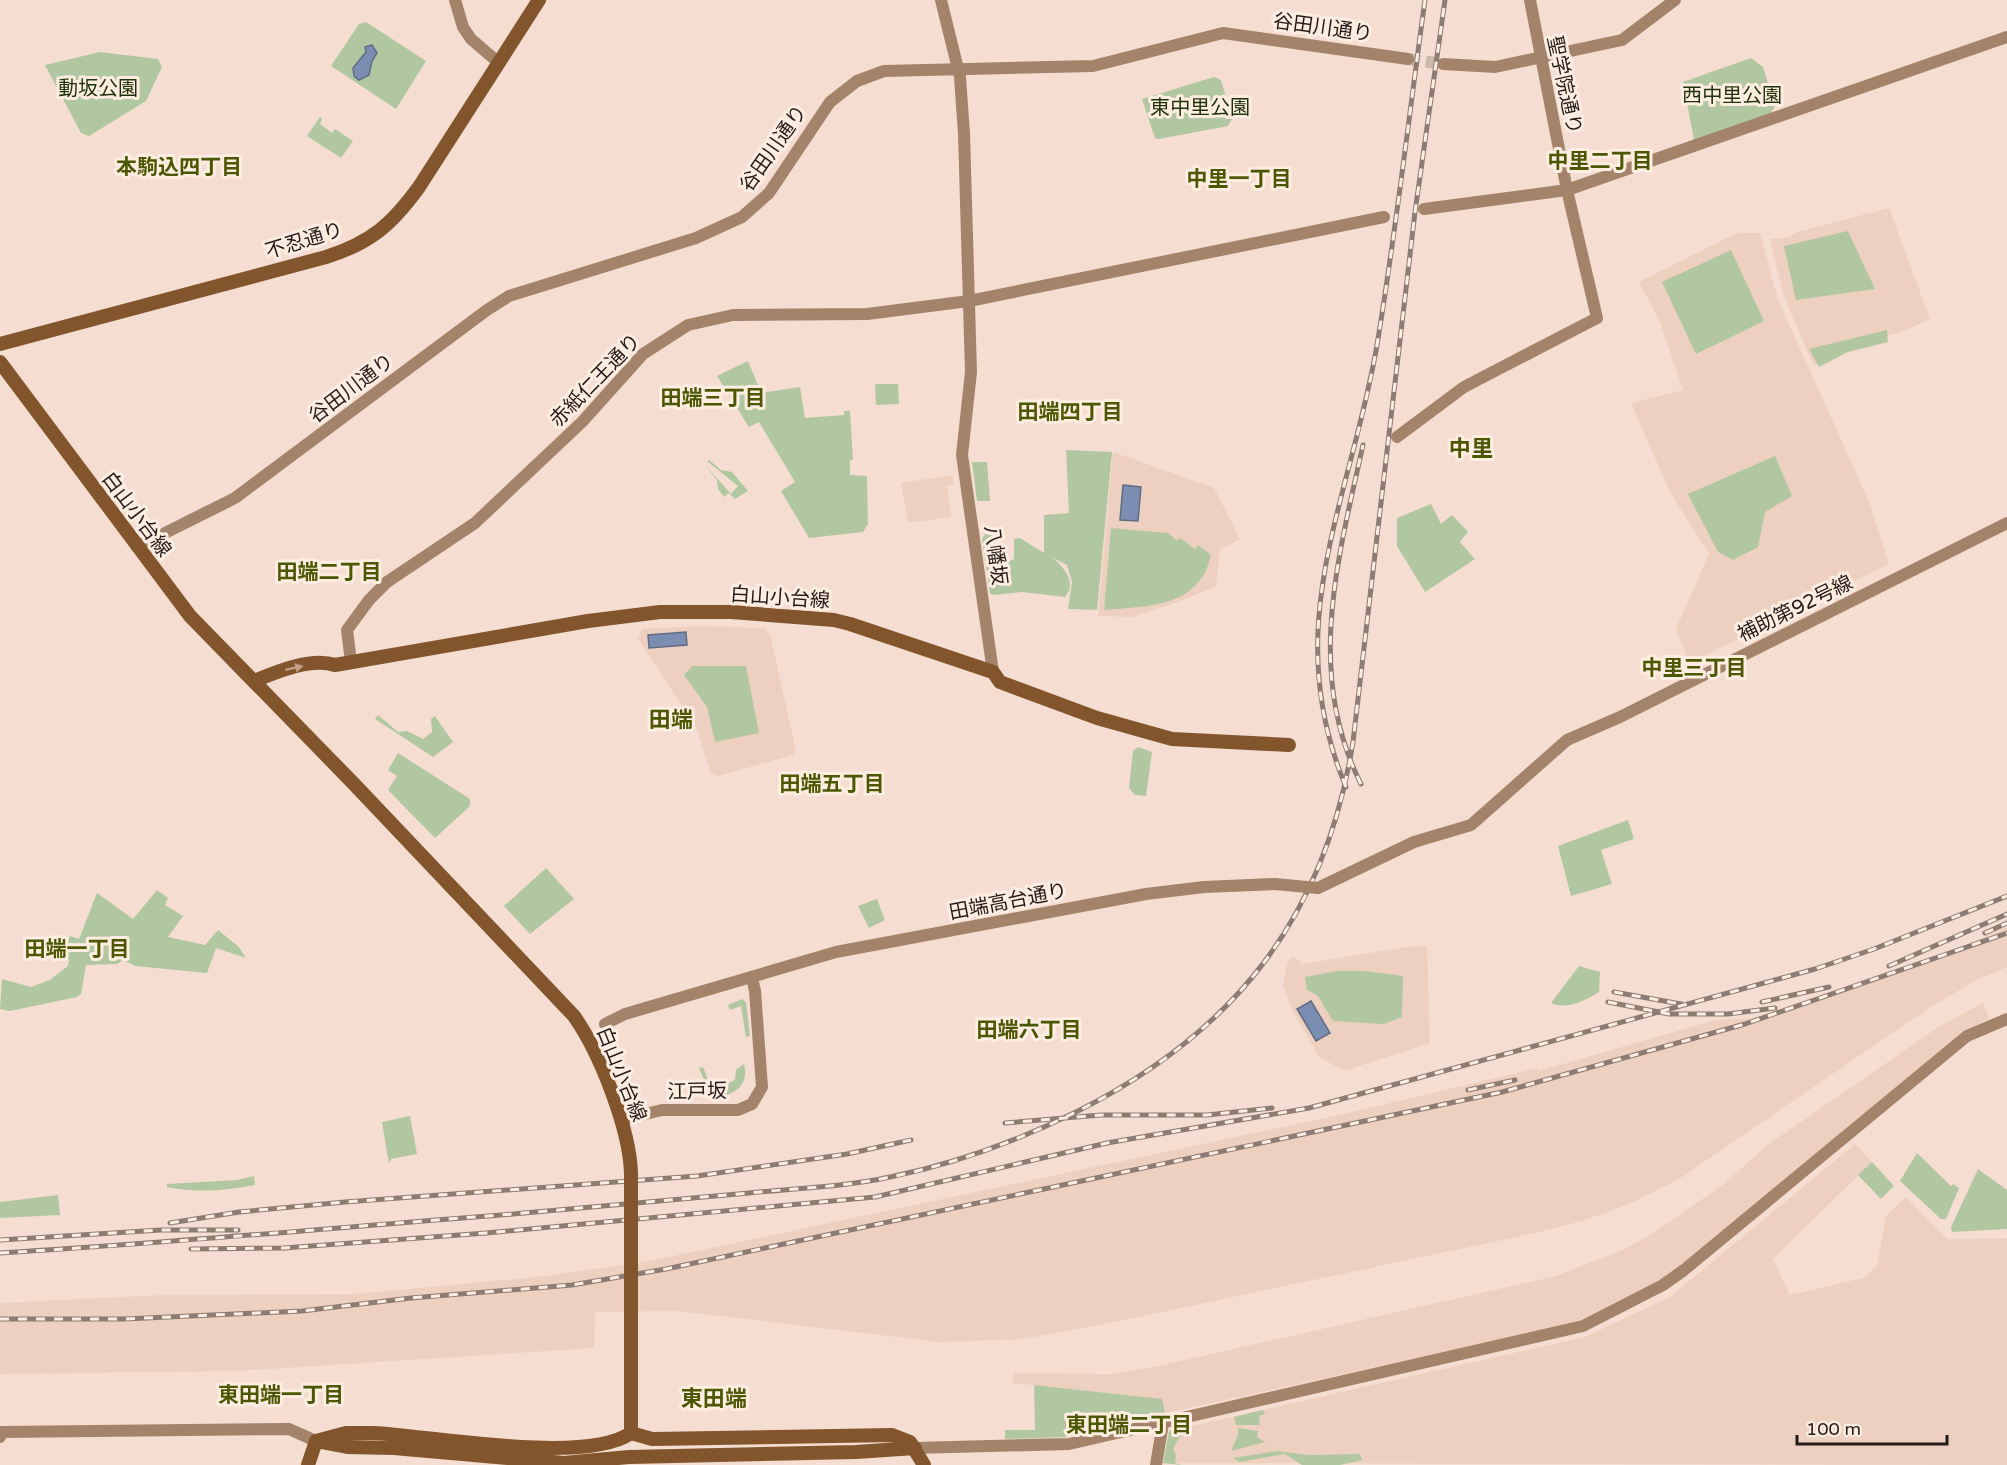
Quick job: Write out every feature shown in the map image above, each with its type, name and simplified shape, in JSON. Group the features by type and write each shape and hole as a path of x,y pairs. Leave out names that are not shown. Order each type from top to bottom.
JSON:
{"main road":[{"name":"不忍通り","path":"0,344 326,256 371,238 391,223 419,187 538,0"},
{"name":"白山小台線","path":"0,362 190,616 574,1017 589,1039 621,1120 630,1152 631,1433"},
{"name":"白山小台線","path":"254,681 290,668 326,662 334,665 588,621 678,611 834,620 898,638 993,672 1000,682 1143,733 1172,739 1289,745"},
{"path":"316,1441 346,1433 398,1434 565,1449 606,1445 631,1433 652,1439 892,1435 910,1442 924,1465"},
{"path":"316,1441 347,1447 394,1448 554,1462 770,1460 915,1448"},
{"path":"308,1465 316,1441"}],"street":[{"path":"455,0 463,27 471,39 499,63"},
{"name":"八幡坂","path":"942,0 958,71 964,134 970,372 962,455 993,672"},
{"name":"聖学院通り","path":"1397,437 1464,387 1597,318 1567,190 1530,0"},
{"path":"1443,64 1488,68 1622,40 1675,0"},
{"name":"谷田川通り","path":"137,548 235,498 509,296 696,238 747,214 775,185 825,107 857,81 884,71 898,69 958,71 1104,64 1223,33 1408,59"},
{"path":"1424,210 1567,190 2007,37"},
{"name":"赤紙仁王通り","path":"351,662 347,630 387,582 475,523 582,422 643,354 688,325 733,315 867,314 969,301 1384,217"},
{"name":"補助第92号線","path":"1318,888 1403,847 1472,825 1494,801 1567,740 1620,717 2007,523"},
{"name":"田端高台通り","path":"605,1024 625,1014 836,952 1146,894 1204,887 1275,884 1318,888"},
{"name":"江戸坂","path":"621,1120 662,1110 738,1110 752,1104 762,1087 752,978"},
{"path":"915,1448 1068,1444 1582,1326 1663,1286 1967,1036 2007,1019"},
{"path":"1156,1465 1163,1423"},
{"path":"5,1435 289,1429 316,1441"}],"shaded area":[{"path":"1889,208 1930,319 1902,332 1845,346 1814,366 1784,297 1770,239 1789,237 1797,232"},
{"path":"1737,233 1760,233 1778,300 1870,504 1889,564 1690,663 1676,629 1709,554 1670,492 1631,403 1683,390 1660,322 1639,282"},
{"path":"1113,452 1214,488 1240,539 1220,550 1216,586 1181,601 1132,617 1098,616"},
{"path":"952,475 954,484 947,486 951,517 908,523 901,483"},
{"path":"694,626 764,628 770,634 796,751 793,755 718,776 711,773 696,727 638,639 642,629"},
{"path":"2007,927 2007,967 1978,979 1926,1010 1679,1179 1627,1205 1582,1221 1535,1233 1115,1322 1023,1339 939,1342 678,1311 595,1312 594,1348 237,1371 0,1374 0,1303 164,1295 355,1294 537,1277 650,1261 1344,1114 1538,1068 1539,1071 1715,1020 1753,1018 1781,1011 1923,964"},
{"path":"1427,946 1430,1043 1347,1070 1319,1056 1292,1010 1283,984 1288,962 1293,956 1303,964 1406,947"},
{"path":"1983,1003 1989,1018 1961,1034 1670,1275 1573,1324 1165,1413 1161,1399 1013,1383 1014,1373 1112,1374 1158,1366 1556,1276 1625,1249 1653,1233 1724,1184 1766,1146 1940,1026"},
{"path":"1855,1144 1872,1162 1773,1259 1790,1295 1863,1278 1877,1266 1886,1216 1906,1197 1947,1239 2007,1238 2007,1465 1163,1463 1169,1431 1585,1337 1670,1297"}],"green space":[{"path":"366,22 426,61 396,109 331,66 359,24"},
{"name":"動坂公園","path":"100,52 158,59 162,67 146,101 89,136 81,133 45,65"},
{"name":"西中里公園","path":"1751,58 1763,67 1775,106 1771,113 1694,140 1683,82"},
{"name":"東中里公園","path":"1214,77 1221,80 1232,119 1228,126 1155,138 1142,99"},
{"path":"320,117 322,119 320,124 332,133 335,129 353,141 341,158 307,136"},
{"path":"1848,231 1875,289 1796,300 1784,246"},
{"path":"1731,250 1764,321 1696,354 1662,282"},
{"path":"1887,330 1888,342 1848,352 1819,367 1809,349"},
{"path":"748,361 761,393 800,387 805,418 844,415 844,411 850,411 853,460 850,460 850,475 867,476 868,524 863,532 809,538 781,491 795,482 759,422 749,427 717,376"},
{"path":"875,384 898,384 899,404 876,405"},
{"path":"1066,450 1112,452 1097,610 1068,609 1072,582 1067,565 1053,558 1065,570 1070,580 1069,591 1065,597 1022,592 993,595 990,593 982,539 985,534 994,536 997,560 1007,562 1014,559 1014,539 1020,538 1044,553 1044,515 1069,513"},
{"path":"1775,456 1792,496 1765,512 1758,547 1733,560 1718,552 1688,494"},
{"path":"709,460 721,470 732,472 748,491 735,499 729,493 724,497 718,489 717,480 704,464 731,494 738,486 707,461"},
{"path":"972,462 987,462 990,501 977,501"},
{"path":"1431,504 1441,524 1452,515 1468,532 1460,542 1475,559 1425,592 1397,546 1397,518"},
{"path":"1111,528 1168,533 1177,541 1180,538 1195,549 1198,545 1211,555 1205,572 1183,595 1170,601 1154,605 1104,610"},
{"path":"692,666 746,666 759,733 715,742 707,707 684,675"},
{"path":"378,715 398,732 407,731 423,739 432,732 431,719 435,716 453,742 433,757 375,719"},
{"path":"1138,747 1152,752 1146,796 1135,795 1129,788 1133,751"},
{"path":"398,753 470,799 470,806 435,838 388,790 397,776 388,770"},
{"path":"1628,820 1634,839 1601,850 1612,884 1571,896 1558,846"},
{"path":"546,868 574,899 530,934 504,906"},
{"path":"157,890 168,898 165,905 183,916 168,937 205,945 218,930 238,946 246,958 216,948 207,973 135,966 123,960 117,964 86,965 81,994 77,997 10,1011 0,1009 2,979 31,987 50,980 68,966 69,960 62,947 66,947 70,936 79,939 97,893 133,919"},
{"path":"877,899 885,920 869,928 858,906"},
{"path":"1579,966 1600,972 1599,992 1570,1005 1551,1003"},
{"path":"1338,971 1364,971 1403,976 1402,1017 1384,1024 1333,1021 1318,996 1307,990 1305,977"},
{"path":"742,999 746,1002 750,1036 746,1037 741,1006 730,1010 728,1005"},
{"path":"744,1064 745,1075 742,1084 725,1096 708,1089 699,1068 703,1067 708,1080 713,1079 722,1086 735,1080 736,1070"},
{"path":"410,1116 417,1154 391,1159 389,1164 382,1122"},
{"path":"1917,1153 1951,1186 1953,1184 1959,1188 1946,1219 1941,1219 1900,1181"},
{"path":"1872,1162 1894,1186 1881,1199 1858,1175"},
{"path":"1978,1169 2007,1190 2007,1229 1952,1232 1951,1227"},
{"path":"254,1176 255,1185 233,1189 201,1191 167,1187 167,1184 237,1180"},
{"path":"58,1195 60,1215 0,1218 0,1202"},
{"path":"1034,1385 1162,1399 1165,1413 1067,1437 1005,1439 1005,1430 1035,1430"},
{"path":"1263,1410 1265,1414 1259,1416 1260,1425 1236,1425 1234,1417"},
{"path":"1186,1427 1188,1433 1180,1436 1173,1449 1176,1455 1175,1463 1182,1465 1163,1463 1169,1431"},
{"path":"1238,1428 1258,1431 1257,1437 1265,1442 1231,1451 1238,1436"},
{"path":"1277,1451 1310,1455 1360,1454 1362,1460 1340,1465 1302,1465 1285,1454 1239,1462 1233,1458"}],"water":[{"path":"372,45 377,53 372,61 369,75 359,80 354,76 353,68 366,52 365,47"},
{"path":"1123,485 1141,487 1138,521 1120,520"},
{"path":"686,632 687,645 649,648 648,635"},
{"path":"1311,1001 1330,1033 1316,1041 1297,1009"}],"tunnel":[{"path":"1408,59 1443,64"}],"railway":[{"path":"1346,787 1327,728 1318,672 1319,618 1326,564 1337,512 1365,403 1377,345 1425,0"},
{"path":"0,1253 513,1214 820,1187 873,1180 914,1172 962,1158 1031,1133 1076,1112 1132,1081 1182,1046 1226,1007 1263,963 1295,916 1320,863 1340,805 1353,742 1415,212 1445,0"},
{"path":"1361,784 1344,742 1334,700 1330,658 1337,573 1363,445"},
{"path":"191,1249 284,1248 486,1233 875,1197 1107,1143 1309,1108 1815,969 1874,949 2007,896"},
{"path":"1889,966 2007,914"},
{"path":"1985,933 2007,923"},
{"path":"0,1319 124,1319 302,1311 411,1298 572,1285 666,1269 1502,1092 1745,1024 2007,933"},
{"path":"1762,1002 1829,987"},
{"path":"1614,992 1681,1004"},
{"path":"1608,1002 1669,1014 1728,1014 1775,1008"},
{"path":"1468,1090 1515,1080"},
{"path":"1005,1123 1101,1115 1207,1115 1272,1108"},
{"path":"170,1223 239,1212 345,1202 697,1176 847,1154 911,1140"},
{"path":"0,1240 161,1230 238,1230"}],"district":[{"name":"中里二丁目","path":"1600,161"},
{"name":"本駒込四丁目","path":"179,167"},
{"name":"中里一丁目","path":"1239,179"},
{"name":"田端三丁目","path":"713,398"},
{"name":"田端四丁目","path":"1070,412"},
{"name":"中里","path":"1471,448"},
{"name":"田端二丁目","path":"329,572"},
{"name":"中里三丁目","path":"1694,668"},
{"name":"田端","path":"671,719"},
{"name":"田端五丁目","path":"832,784"},
{"name":"田端一丁目","path":"77,949"},
{"name":"田端六丁目","path":"1029,1030"},
{"name":"東田端一丁目","path":"281,1395"},
{"name":"東田端","path":"714,1398"},
{"name":"東田端二丁目","path":"1129,1425"}]}
